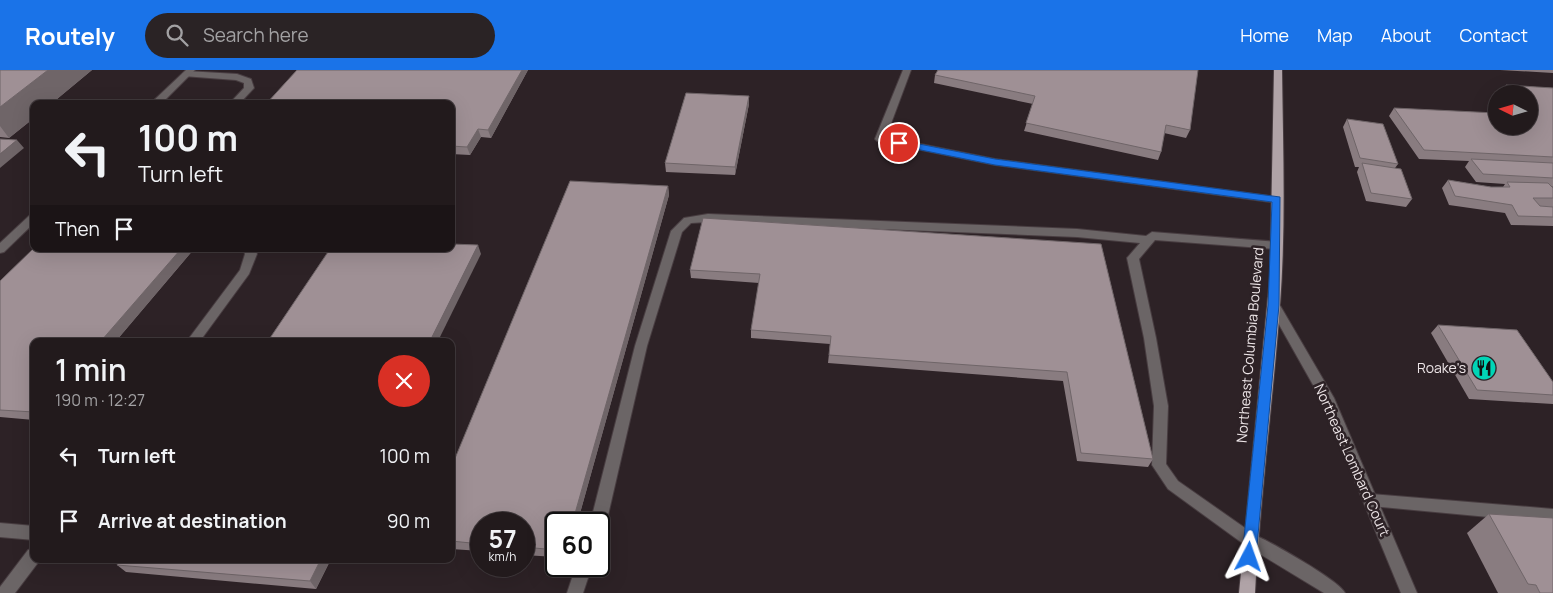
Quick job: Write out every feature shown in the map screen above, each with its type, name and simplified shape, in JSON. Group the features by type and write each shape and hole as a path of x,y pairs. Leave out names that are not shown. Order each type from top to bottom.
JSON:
{"main road":[{"name":"Northeast Columbia Boulevard","path":"1247,593 1250,540 1274,305 1278,70"}],"street":[{"path":"907,70 880,139 995,162 1277,200"},
{"path":"159,100 188,72 237,77 248,81 249,88 238,100"},
{"path":"601,512 641,346 678,232 688,220 708,218 1047,232 1149,240"},
{"path":"0,249 30,221"},
{"path":"1276,245 1152,236 1133,258 1150,338 1161,406 1159,465 1173,486 1250,540 1314,577 1337,593"},
{"path":"195,338 245,271 250,252"},
{"name":"Northeast Lombard Court","path":"1274,305 1327,398 1408,593"},
{"path":"1370,500 1553,516"},
{"path":"0,530 30,533"},
{"path":"5,593 30,559"},
{"path":"575,593 580,577"}],"building":[{"path":"0,70 48,70 0,107"},
{"path":"297,70 522,70 488,130 478,129 467,147 455,146 455,100 270,100"},
{"path":"938,70 1198,70 1190,130 1166,125 1161,152 1026,123 1035,96 935,75"},
{"path":"1538,87 1553,88 1553,157 1424,150 1394,108 1488,113 1488,135 1538,135"},
{"path":"686,93 749,96 735,167 665,163"},
{"path":"1347,119 1383,124 1398,164 1360,158"},
{"path":"0,139 17,140 0,154"},
{"path":"1471,159 1553,163 1553,178 1483,174"},
{"path":"1362,163 1401,169 1412,199 1371,193"},
{"path":"1448,180 1491,187 1510,187 1507,182 1548,183 1553,188 1553,198 1533,198 1540,206 1553,207 1553,217 1518,216 1512,205 1455,196"},
{"path":"570,181 668,186 575,512 545,512 545,549 535,548 535,512 470,512 470,543 455,541 455,458"},
{"path":"703,218 1101,244 1153,459 1081,453 1067,372 829,355 831,336 751,330 760,274 690,270"},
{"path":"455,244 478,245 432,338 270,338 328,252 455,252"},
{"path":"30,252 178,252 104,338 30,338 30,412 0,410 0,281"},
{"path":"1438,325 1517,330 1553,382 1553,395 1477,390"},
{"path":"1489,514 1553,518 1553,593 1540,593 1536,585 1528,584"},
{"path":"118,563 319,563 310,581 117,565"}],"place":[{"name":"Roake's","path":"1484,368"}],"route":[{"path":"899,143 995,162 1277,200 1274,305 1249,557"}]}
